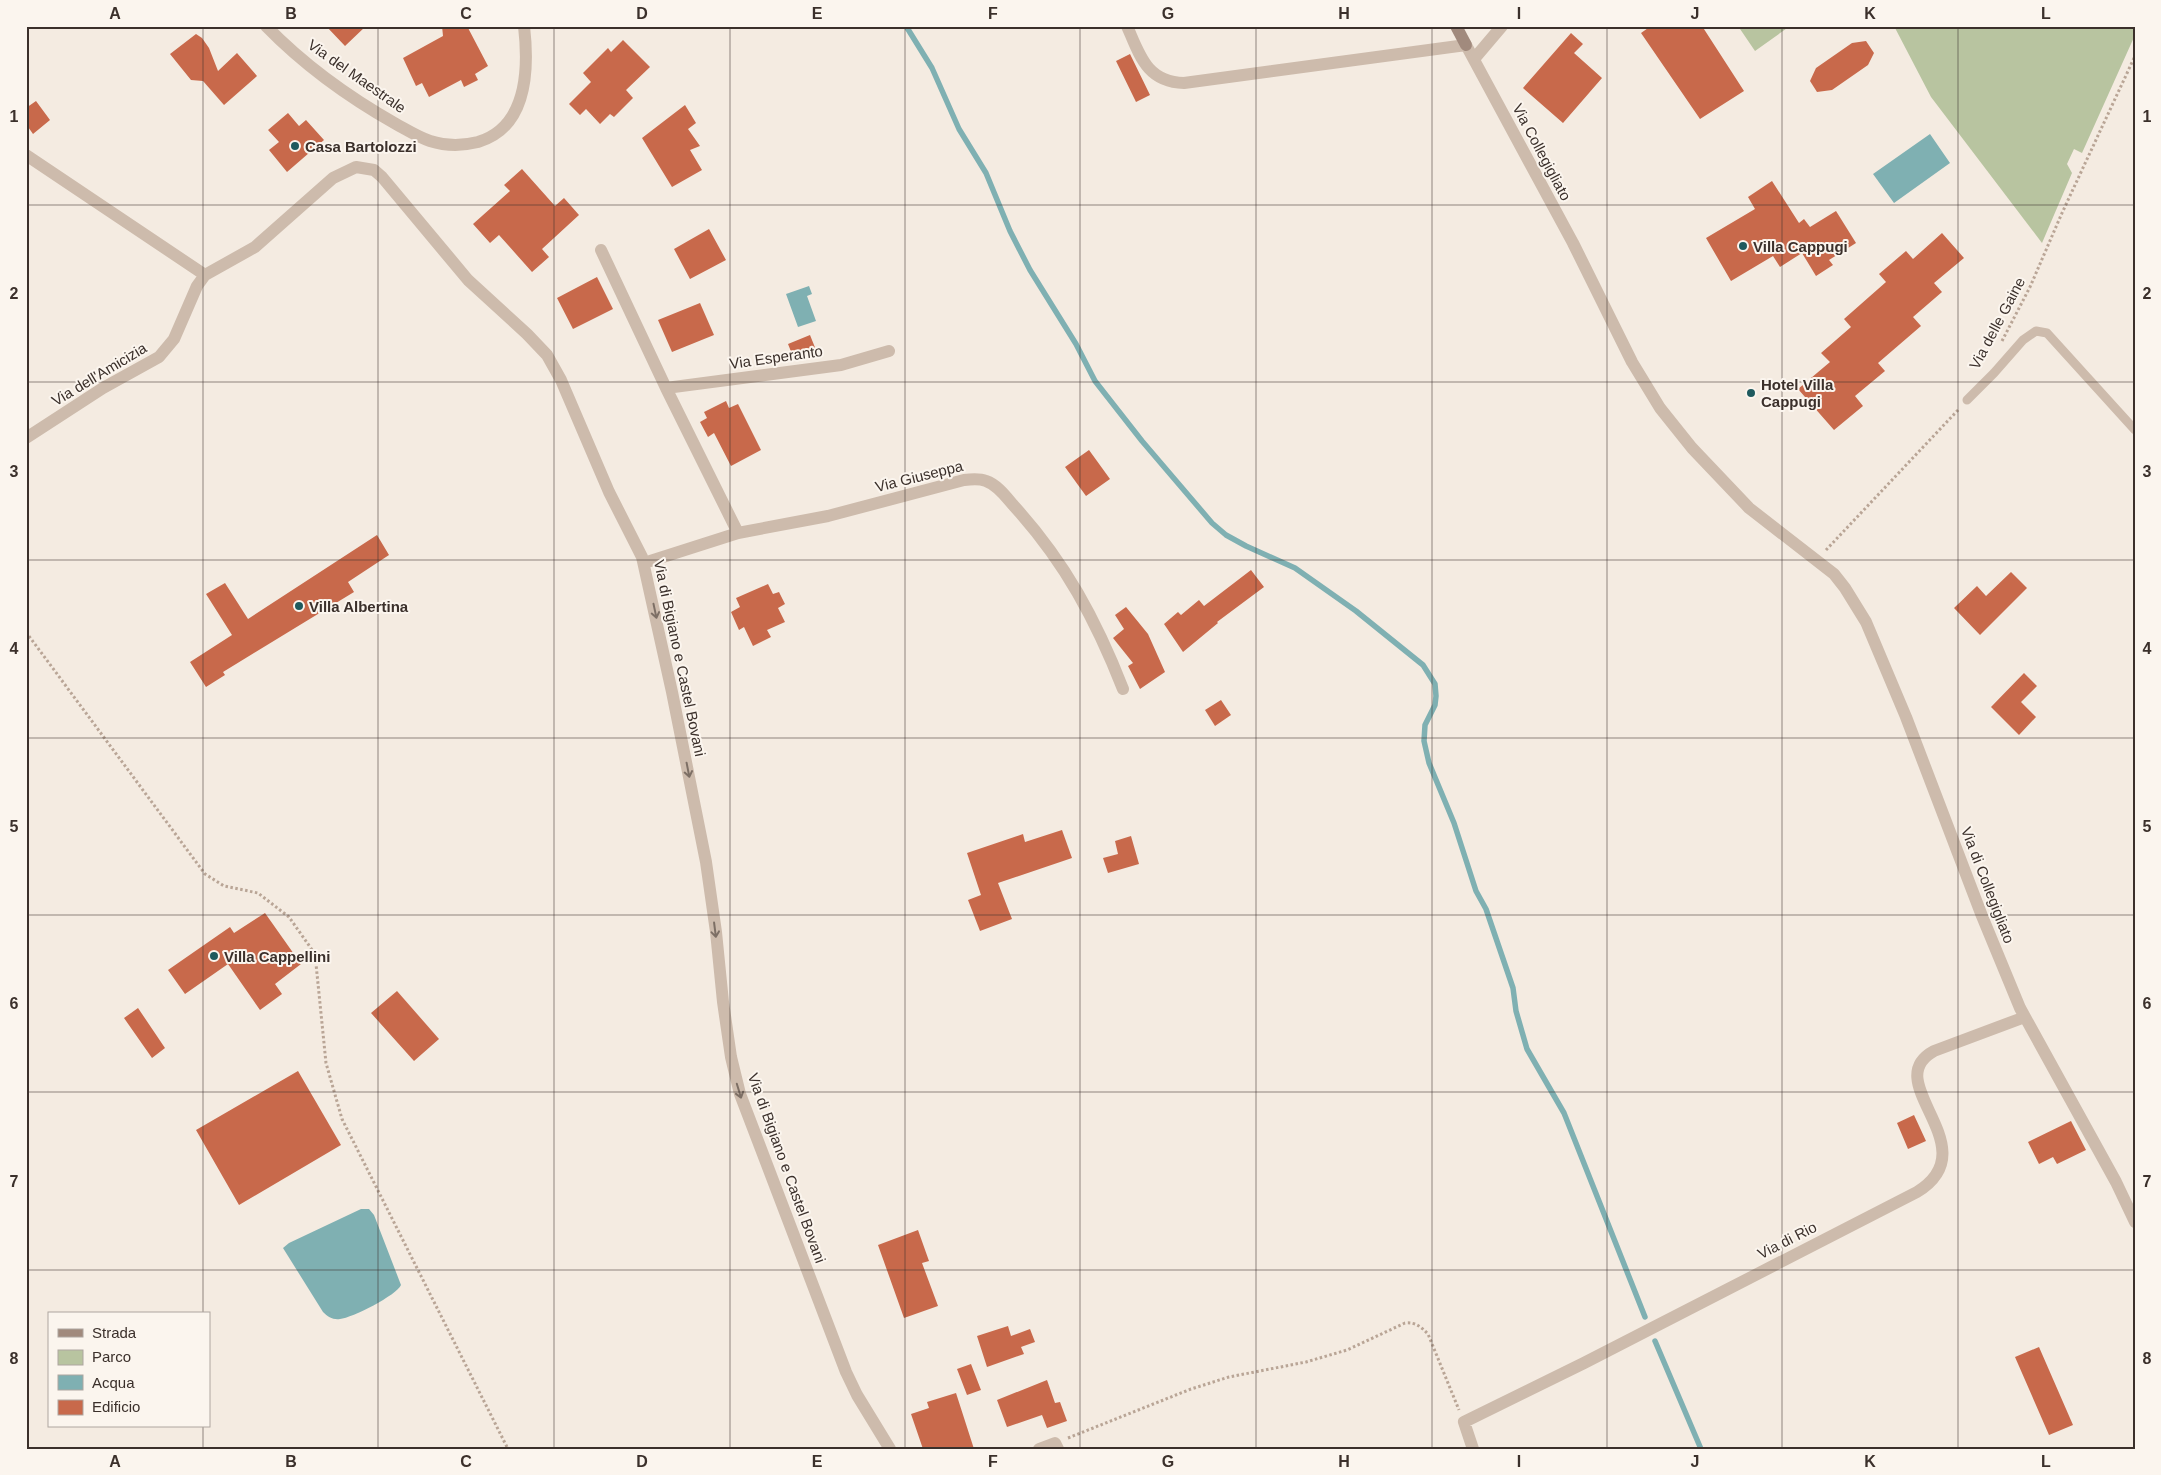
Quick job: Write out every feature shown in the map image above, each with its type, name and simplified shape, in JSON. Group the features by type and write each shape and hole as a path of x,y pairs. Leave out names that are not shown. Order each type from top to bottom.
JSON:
{"street":[{"name":"Via del Maestrale","path":"266,26 307,62 370,108 429,140 457,145 469,144 494,135 517,112 526,68 524,26"},
{"path":"1127,26 1148,68 1159,78 1184,83 1466,45 1456,26"},
{"path":"1474,60 1502,26"},
{"name":"Via Collegigliato","path":"1466,45 1573,243 1632,362 1660,408 1692,448 1748,508 1818,560"},
{"path":"26,155 205,275"},
{"name":"Via di Bigiano e Castel Bovani","path":"205,275 255,247 333,178 356,167 374,170 468,280 547,355 561,380 609,492 644,563 706,862 723,1002 736,1078 748,1117 846,1372 856,1395 890,1449"},
{"path":"601,250 666,388 738,533"},
{"name":"Via dell'Amicizia","path":"26,438 103,388 159,357 174,339 197,286 205,275"},
{"name":"Via Esperanto","path":"666,388 841,365 889,351"},
{"name":"Via Giuseppa","path":"644,563 738,533 828,516 964,480 986,481 999,490 1022,514 1065,572 1095,622 1123,689"},
{"name":"Via di Collegigliato","path":"1818,560 1834,574 1845,588 1866,622 1906,717 1982,916 2025,1016 2116,1182 2135,1222"},
{"name":"Via di Rio","path":"1464,1422 1584,1363 1925,1187 1941,1169 1943,1152 1917,1079 1921,1062 1934,1051 2025,1016"},
{"path":"1464,1422 1473,1449"},
{"path":"1039,1449 1057,1446"}],"lane":[{"path":"1967,400 2023,340 2036,331 2047,333 2135,430"}],"path":[{"name":"Via delle Gaine","path":"2000,344 2030,287 2135,56"},
{"path":"1818,560 1967,400"},
{"path":"26,632 205,874 224,886 258,893 290,917 315,954 326,1063 342,1119 508,1449"},
{"path":"1057,1446 1191,1389 1229,1377 1288,1366 1347,1350 1405,1323 1412,1322 1418,1325 1431,1340 1464,1422"}],"green space":[{"path":"1738,26 1790,26 1755,51"},
{"path":"1894,26 2135,26 2135,35 2082,153 2074,149 2067,164 2072,173 2042,243 1931,97"}],"water":[{"path":"1930,134 1950,163 1894,203 1873,174"},
{"path":"809,286 812,294 807,296 816,321 798,327 786,294"},
{"path":"361,1209 369,1209 374,1215 401,1285 383,1300 364,1310 346,1318 333,1319 323,1312 283,1248 289,1243"}],"building":[{"path":"326,26 366,26 345,46"},
{"path":"442,26 467,26 488,66 475,74 478,80 464,87 461,80 429,97 422,83 416,86 403,58 443,36"},
{"path":"1651,26 1702,26 1744,91 1700,119 1641,33"},
{"path":"1571,33 1583,44 1574,53 1602,78 1563,123 1523,88"},
{"path":"196,34 202,38 209,48 218,71 237,53 257,76 224,105 203,81 191,80 170,54"},
{"path":"623,40 650,67 626,90 633,98 614,117 610,114 600,124 586,109 580,115 569,104 591,82 583,73 608,48 611,52"},
{"path":"1866,41 1874,53 1868,65 1832,90 1817,92 1810,81 1816,68 1852,43"},
{"path":"1130,54 1150,95 1136,102 1116,61"},
{"path":"36,101 50,120 33,134 26,124 26,108"},
{"path":"685,105 696,123 688,129 700,146 690,150 702,170 672,187 642,138"},
{"name":"Casa Bartolozzi","path":"288,113 299,126 306,120 324,140 287,172 269,150 279,142 268,130"},
{"path":"522,169 555,206 564,198 579,215 542,249 549,257 532,272 499,235 490,243 473,224 510,191 504,185"},
{"path":"1772,181 1799,223 1804,219 1810,227 1836,211 1856,243 1829,260 1833,265 1816,276 1802,253 1780,267 1773,256 1731,281 1706,238 1755,209 1748,197"},
{"path":"709,229 726,260 690,279 674,249"},
{"path":"1942,233 1964,258 1934,283 1942,292 1913,317 1921,326 1878,363 1885,371 1855,396 1863,406 1834,430 1798,389 1830,362 1821,353 1851,327 1844,319 1886,282 1879,274 1906,251 1913,259"},
{"path":"597,277 613,309 573,329 557,298"},
{"path":"700,303 714,335 672,352 658,320"},
{"path":"810,335 816,350 794,359 788,344"},
{"path":"726,401 729,408 738,404 761,450 731,466 714,433 708,437 700,422 707,418 704,412"},
{"path":"1089,450 1110,479 1086,496 1065,467"},
{"name":"Villa Albertina","path":"377,535 389,555 348,582 354,592 223,672 225,675 206,687 190,662 232,635 206,594 225,583 248,619"},
{"path":"1251,570 1264,587 1217,622 1183,652 1164,624 1178,612 1181,615 1199,600 1204,606"},
{"path":"2011,572 2027,588 1980,635 1954,608 1977,586 1986,596"},
{"path":"768,584 773,594 779,592 785,604 778,608 785,622 767,630 771,637 753,646 744,627 739,630 731,612 740,607 736,598"},
{"path":"1126,607 1148,634 1165,672 1140,689 1128,666 1133,663 1113,638 1124,629 1115,615"},
{"path":"2024,673 2037,686 2021,702 2036,717 2019,735 1991,707"},
{"path":"1221,700 1231,715 1215,726 1205,710"},
{"path":"1062,830 1072,858 998,883 1012,919 980,931 968,900 981,895 967,853 1023,834 1025,842"},
{"path":"1131,836 1139,864 1108,873 1103,858 1118,854 1115,841"},
{"path":"265,913 301,964 275,984 282,994 260,1010 228,964 185,994 168,970 230,927 234,933"},
{"path":"397,991 439,1039 414,1061 371,1013"},
{"path":"138,1008 165,1048 152,1058 124,1018"},
{"path":"298,1071 341,1145 239,1205 196,1130"},
{"path":"1914,1115 1926,1141 1908,1149 1897,1123"},
{"path":"2071,1121 2086,1150 2057,1164 2053,1157 2039,1164 2028,1142"},
{"path":"918,1230 929,1261 922,1263 938,1306 904,1318 878,1245"},
{"path":"1008,1326 1011,1336 1030,1329 1035,1342 1021,1347 1024,1354 987,1367 977,1336"},
{"path":"2039,1347 2073,1425 2049,1435 2015,1357"},
{"path":"971,1364 981,1390 967,1395 957,1369"},
{"path":"1047,1380 1055,1403 1060,1402 1067,1421 1047,1428 1042,1415 1007,1427 997,1400"},
{"path":"956,1393 974,1449 923,1449 911,1414 929,1408 927,1402"}],"waterway":[{"path":"906,26 932,68 959,129 986,173 1010,231 1030,270 1076,344 1095,381 1142,441 1212,523 1226,535 1295,568 1356,611 1423,665 1435,684 1435,705 1425,725 1424,741 1429,763 1454,823 1476,891 1486,909 1513,988 1516,1011 1527,1049 1564,1113 1645,1317"},
{"path":"1655,1341 1701,1449"}],"place":[{"name":"Casa Bartolozzi","path":"295,146"},
{"name":"Villa Cappugi","path":"1743,246"},
{"name":"Hotel Villa Cappugi","path":"1751,393"},
{"name":"Villa Albertina","path":"299,606"},
{"name":"Villa Cappellini","path":"214,956"}]}
